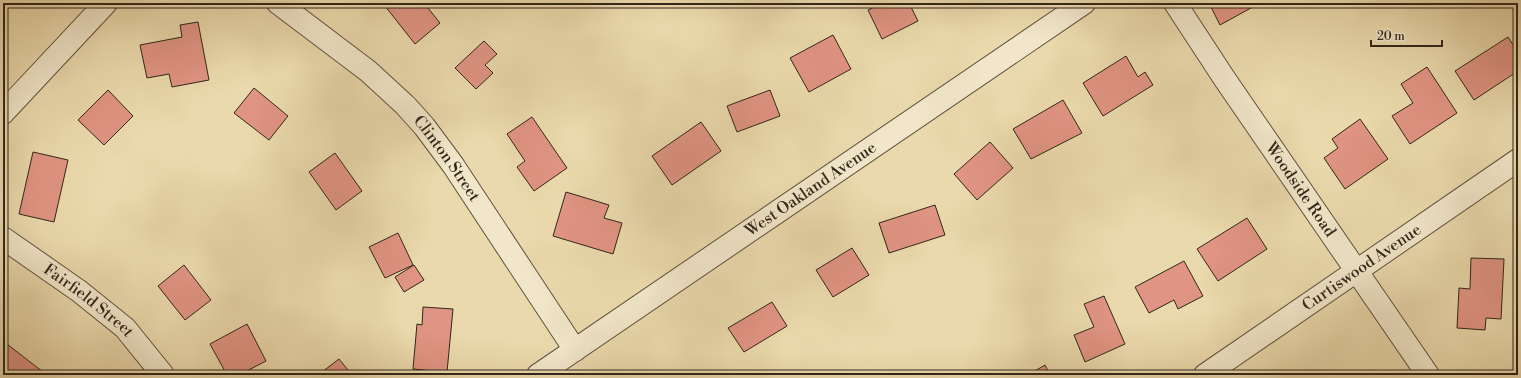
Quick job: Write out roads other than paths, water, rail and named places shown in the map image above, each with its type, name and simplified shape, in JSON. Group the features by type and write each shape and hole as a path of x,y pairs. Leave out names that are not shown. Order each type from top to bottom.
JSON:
{"street":[{"path":"3,113 106,3"},
{"name":"Clinton Street","path":"278,3 368,70 405,105 424,126 453,165 575,350"},
{"name":"West Oakland Avenue","path":"538,375 1084,3"},
{"name":"Woodside Road","path":"1175,3 1428,375"},
{"name":"Curtiswood Avenue","path":"1205,375 1518,160"},
{"name":"Fairfield Street","path":"3,238 79,291 124,328 163,375"}]}
